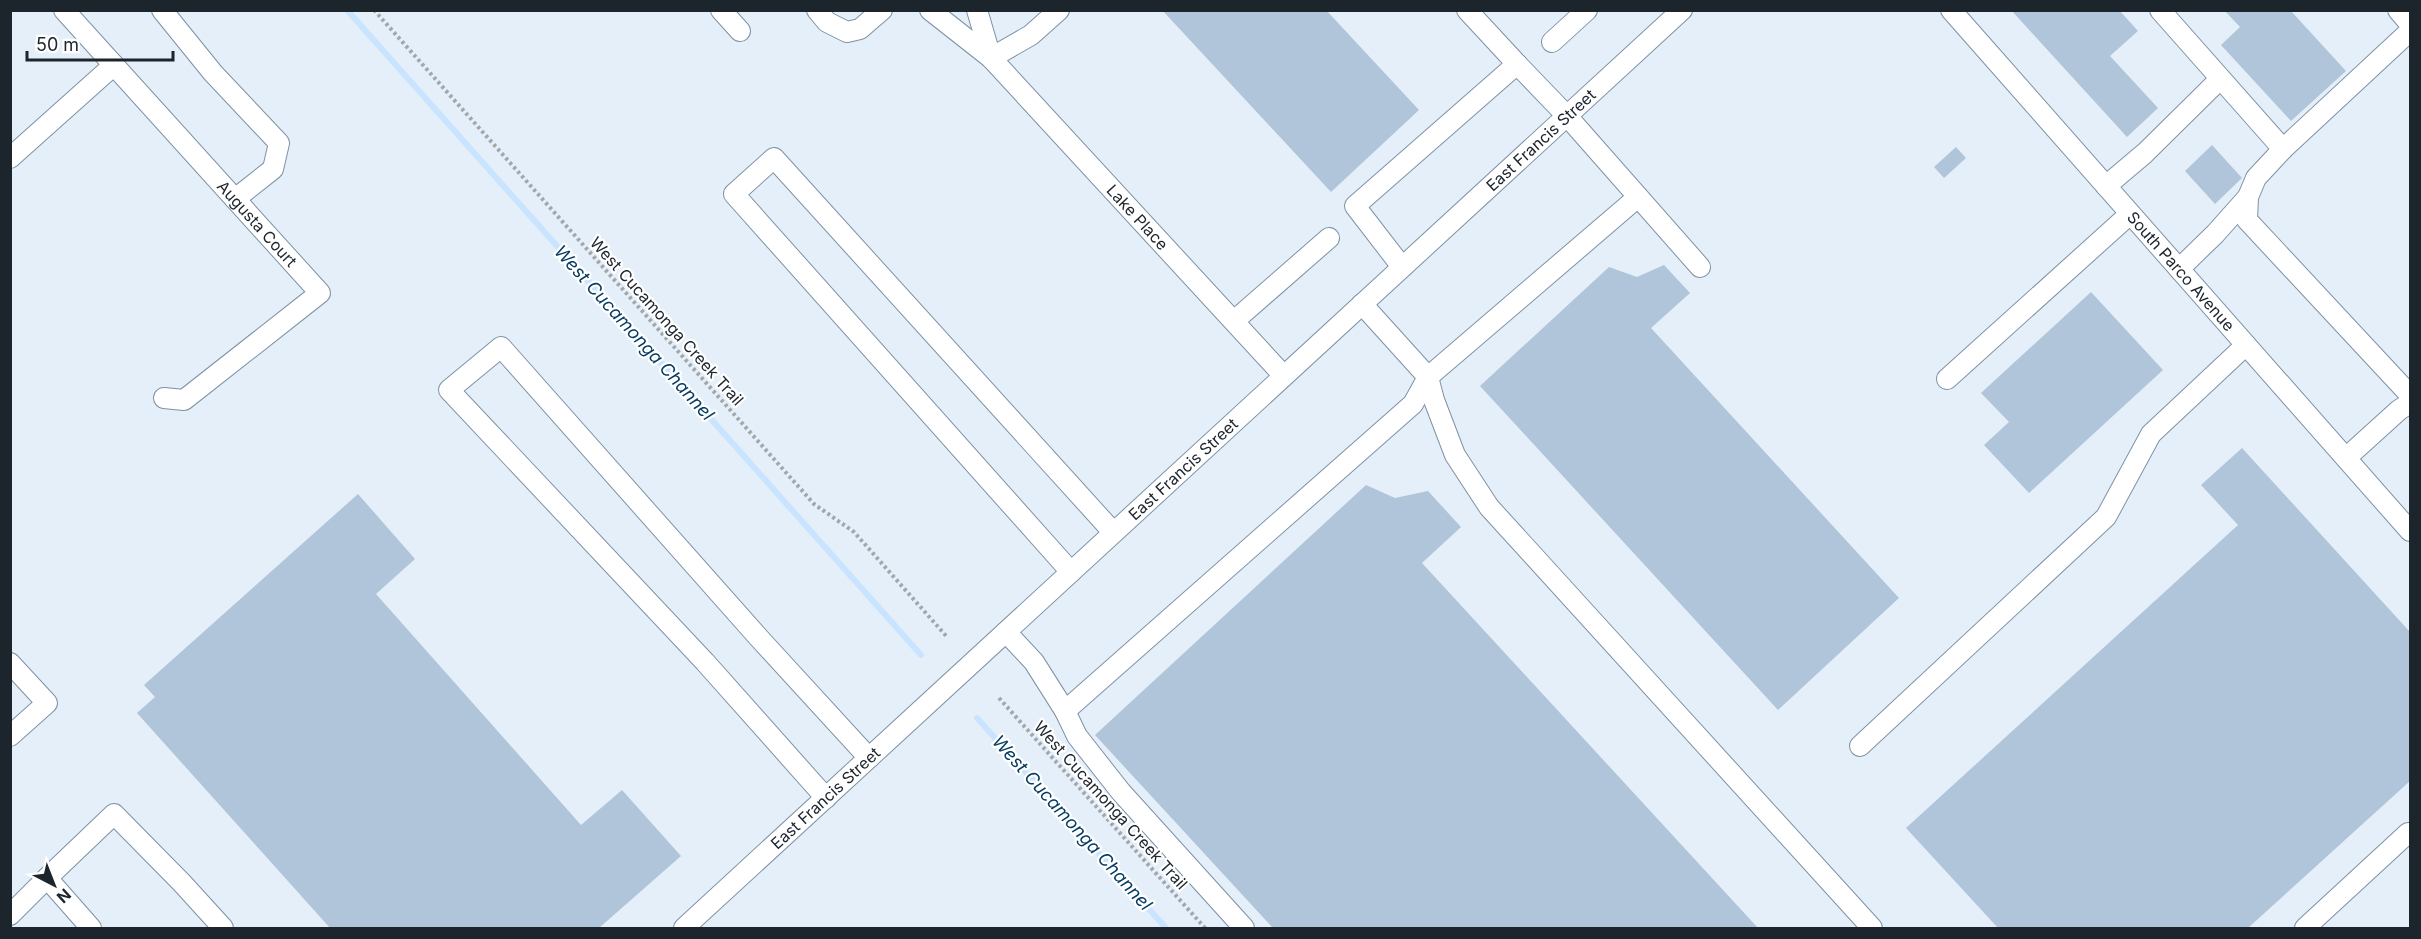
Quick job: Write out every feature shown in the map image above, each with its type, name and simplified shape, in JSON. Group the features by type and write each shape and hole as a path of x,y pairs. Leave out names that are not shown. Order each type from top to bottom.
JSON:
{"street":[{"name":"Augusta Court","path":"64,10 320,293 184,400 164,399"},
{"path":"162,10 213,73 279,143 273,169 235,199"},
{"path":"721,10 740,31"},
{"path":"817,10 827,22 847,32 860,29 882,10"},
{"name":"Lake Place","path":"930,10 991,58 1283,375"},
{"path":"977,10 991,58 1031,35 1059,10"},
{"path":"1467,10 1567,116 1700,267"},
{"path":"1552,42 1587,10"},
{"name":"East Francis Street","path":"684,928 1682,10"},
{"name":"South Parco Avenue","path":"1951,10 2410,531"},
{"path":"2160,10 2283,149"},
{"path":"2398,10 2410,24"},
{"path":"2179,269 2216,234 2248,197 2256,178 2283,149 2410,32"},
{"path":"1402,267 1355,206 1516,64"},
{"path":"10,158 114,65"},
{"path":"2106,186 2145,153 2220,79"},
{"path":"1071,572 734,194 774,158 1113,532"},
{"path":"1065,711 1413,404 1428,377 1638,196"},
{"path":"2248,197 2247,220 2410,395"},
{"path":"1947,379 2130,214"},
{"path":"1234,321 1329,238"},
{"path":"1362,304 1428,377 1437,409 1455,455 1489,507 1872,928"},
{"path":"1860,746 2106,517 2151,434 2246,345"},
{"path":"826,798 705,662 449,390 501,347 759,638 869,758"},
{"path":"2346,458 2399,410 2410,404"},
{"path":"1006,632 1034,662 1065,711 1077,736 1121,792 1244,928"},
{"path":"10,663 47,703 10,736"},
{"path":"10,915 114,814 223,928"},
{"path":"2305,928 2410,832"},
{"path":"47,878 91,928"}],"path":[{"name":"West Cucamonga Creek Trail","path":"374,10 814,504 854,532 948,638"},
{"name":"West Cucamonga Creek Trail","path":"999,698 1205,928"}],"shaded area":[{"path":"11,11 2410,11 2410,928 11,928"}],"building":[{"path":"1162,10 1326,10 1419,110 1331,192"},
{"path":"2011,10 2119,10 2138,31 2110,56 2158,108 2127,137"},
{"path":"2224,10 2290,10 2346,71 2291,121 2221,45 2240,27"},
{"path":"2212,145 2242,178 2215,204 2185,171"},
{"path":"1956,147 1966,158 1944,178 1934,167"},
{"path":"1664,265 1690,293 1651,328 1899,598 1778,710 1480,386 1609,267 1637,277"},
{"path":"2091,292 2163,370 2029,493 1984,445 2009,422 1981,393"},
{"path":"2242,448 2410,632 2410,781 2248,928 1998,928 1906,828 2238,525 2201,485"},
{"path":"1366,485 1395,498 1428,491 1461,527 1422,563 1758,928 1273,928 1095,735"},
{"path":"358,494 415,559 376,594 581,825 622,790 681,856 599,928 330,928 137,713 155,697 144,685"}],"waterway":[{"name":"West Cucamonga Channel","path":"347,10 921,655"},
{"name":"West Cucamonga Channel","path":"977,718 1166,928"}]}
